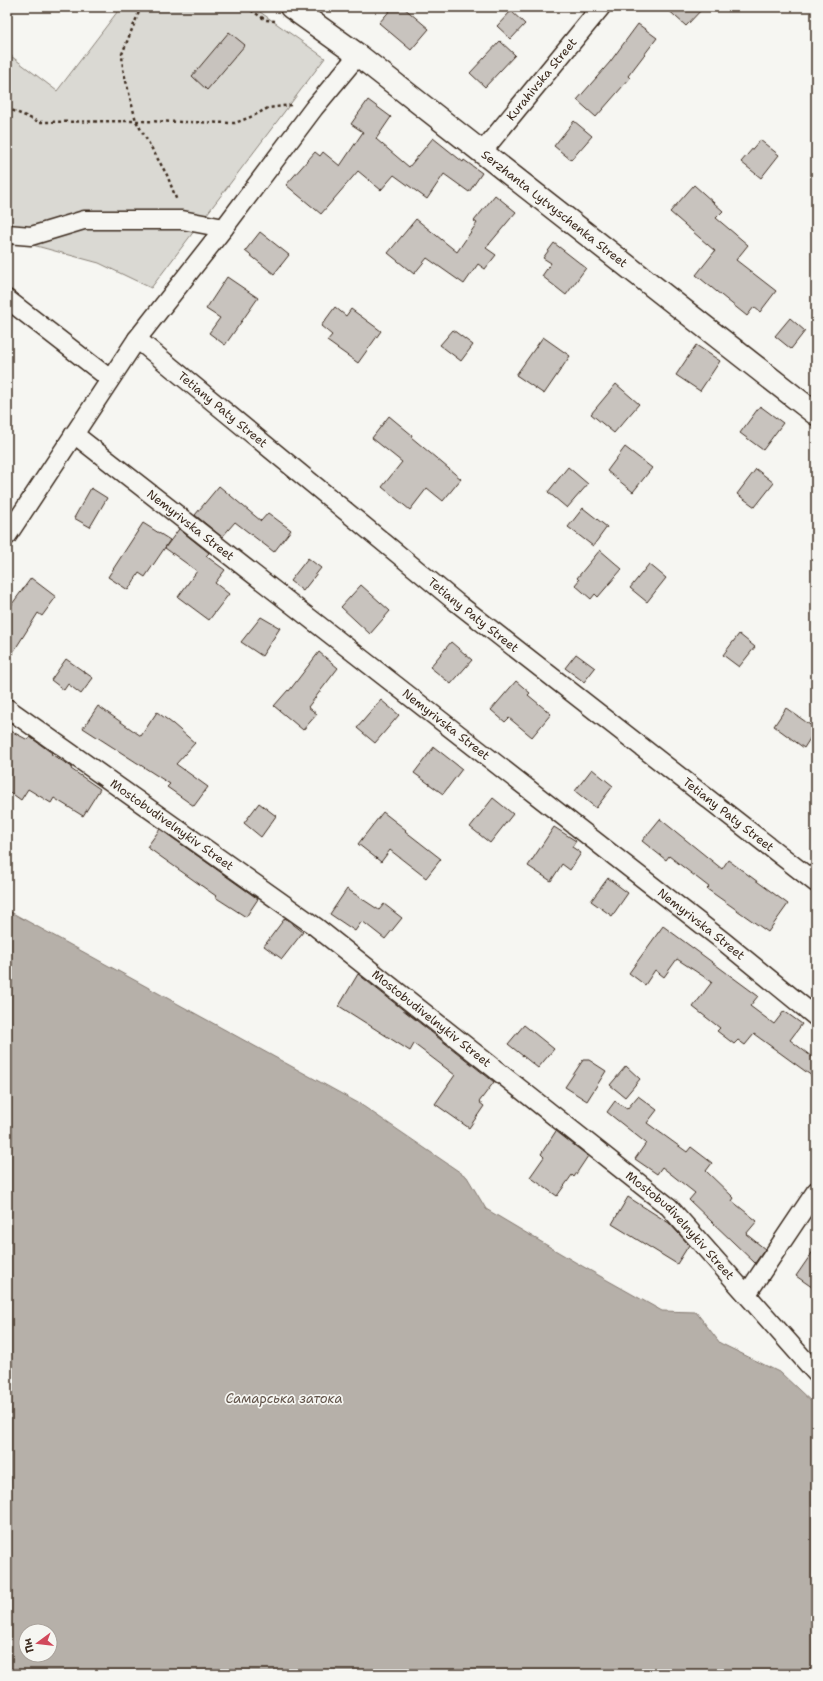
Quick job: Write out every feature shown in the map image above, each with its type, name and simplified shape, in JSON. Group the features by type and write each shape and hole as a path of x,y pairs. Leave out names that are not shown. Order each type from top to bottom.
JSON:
{"main road":[{"name":"Serzhanta Lytvyschenka Street","path":"290,7 358,55 816,414"}],"street":[{"name":"Kurahivska Street","path":"482,152 601,7"},
{"path":"7,536 137,339 224,228 314,108 358,55"},
{"path":"7,234 31,236 84,220 182,220 224,228"},
{"path":"7,300 110,378"},
{"name":"Tetiany Paty Street","path":"137,339 456,602 816,883"},
{"name":"Nemyrivska Street","path":"74,434 717,936 816,1017"},
{"name":"Mostobudivelnykiv Street","path":"7,708 322,932 669,1207 816,1373"},
{"path":"747,1294 816,1191"}],"path":[{"path":"141,7 122,54 123,69 136,121 175,192 182,220"},
{"path":"7,108 39,122 136,121 234,123 253,116 268,108 290,105 314,108"}],"shaded area":[{"path":"121,7 253,7 325,58 151,288 99,263 7,238 7,53 57,91"}],"water":[{"name":"Самарська затока","path":"7,910 360,1104 467,1177 486,1209 575,1262 662,1311 696,1312 720,1343 781,1373 816,1406 816,1674 7,1674"}],"building":[{"path":"393,7 403,7 429,29 411,50 379,23"},
{"path":"665,7 704,7 686,26"},
{"path":"511,11 525,24 511,39 497,26"},
{"path":"638,24 657,38 628,76 630,78 596,117 577,100 610,62"},
{"path":"229,32 245,45 207,90 192,76"},
{"path":"500,41 515,55 485,87 470,73"},
{"path":"368,100 391,117 376,139 409,167 433,138 463,162 464,160 482,173 469,192 444,174 427,199 394,175 381,190 358,171 321,214 286,185 315,152 320,156 323,152 340,166 363,132 351,124"},
{"path":"574,121 592,136 571,160 554,146"},
{"path":"760,140 779,155 761,178 741,162"},
{"path":"694,185 723,211 716,218 748,245 736,260 776,291 760,312 754,307 747,316 696,275 715,251 670,212"},
{"path":"495,195 516,212 486,248 496,255 485,269 478,264 464,284 427,258 414,274 388,253 416,219 457,252 477,223 474,221"},
{"path":"260,232 289,255 274,274 245,251"},
{"path":"554,243 586,268 566,295 542,276 551,263 543,258"},
{"path":"227,277 258,298 225,345 209,333 220,318 206,309"},
{"path":"335,307 346,316 351,309 381,331 358,363 327,341 332,335 321,326"},
{"path":"790,318 805,331 791,349 775,336"},
{"path":"453,330 473,345 461,361 440,345"},
{"path":"543,337 570,356 544,394 516,375"},
{"path":"696,345 720,361 700,391 676,375"},
{"path":"616,384 639,404 614,433 591,414"},
{"path":"760,406 783,423 763,450 740,433"},
{"path":"389,416 412,435 411,437 461,479 443,501 427,488 410,510 382,487 402,462 372,438"},
{"path":"625,447 652,468 633,492 607,471"},
{"path":"568,467 588,484 567,508 548,492"},
{"path":"756,469 774,483 755,507 737,494"},
{"path":"219,486 261,521 268,513 291,530 274,552 235,522 222,537 195,515"},
{"path":"91,488 107,498 90,527 74,518"},
{"path":"583,508 607,527 593,546 568,527"},
{"path":"143,523 170,540 145,577 139,573 128,590 108,577"},
{"path":"179,529 209,553 206,556 225,570 215,583 229,594 209,620 178,597 197,571 165,548"},
{"path":"600,550 622,569 598,597 595,594 591,599 575,585 579,580 577,578"},
{"path":"308,558 321,568 303,591 290,581"},
{"path":"649,564 666,578 647,602 630,588"},
{"path":"31,578 56,597 42,616 38,613 7,662 7,611"},
{"path":"361,585 390,611 370,634 341,607"},
{"path":"261,617 280,628 262,656 241,642"},
{"path":"739,634 755,647 739,667 723,655"},
{"path":"451,642 472,660 451,684 430,667"},
{"path":"319,652 338,668 308,707 317,714 303,730 274,706 288,690 289,691"},
{"path":"576,654 595,668 584,682 565,668"},
{"path":"66,659 93,678 81,694 68,684 64,690 51,680"},
{"path":"516,681 530,693 528,695 551,714 532,737 509,718 505,722 491,710"},
{"path":"381,700 399,715 375,743 357,728"},
{"path":"98,706 141,736 157,712 195,743 176,764 208,787 194,806 167,787 170,784 83,728"},
{"path":"786,708 816,729 804,748 774,726"},
{"path":"7,729 28,740 30,737 52,753 51,754 72,767 71,769 100,789 83,816 54,798 51,803 28,789 21,800 7,790"},
{"path":"434,747 462,769 443,794 414,773"},
{"path":"592,769 613,786 596,808 575,791"},
{"path":"493,798 513,814 490,843 470,827"},
{"path":"259,803 276,816 261,837 244,823"},
{"path":"383,812 441,859 426,878 390,850 381,862 358,844"},
{"path":"660,819 722,869 728,860 788,904 768,932 707,889 709,887 669,856 666,860 642,841"},
{"path":"554,827 576,841 572,847 581,853 570,870 562,864 551,881 528,866"},
{"path":"160,829 258,899 246,917 215,897 216,896 147,847"},
{"path":"608,878 628,893 612,916 591,901"},
{"path":"347,889 379,910 384,904 402,918 385,939 362,921 355,931 330,914"},
{"path":"285,918 303,932 282,959 264,946"},
{"path":"663,926 758,996 750,1006 774,1024 784,1011 802,1024 790,1040 816,1060 816,1079 754,1034 745,1045 738,1040 734,1044 717,1031 720,1028 693,1007 712,982 677,959 664,977 655,970 645,985 629,973"},
{"path":"358,974 494,1082 479,1102 484,1106 469,1128 435,1104 455,1075 414,1044 410,1051 339,1006"},
{"path":"524,1025 554,1049 538,1068 508,1044"},
{"path":"583,1060 589,1060 606,1071 587,1101 565,1087"},
{"path":"626,1066 640,1079 625,1097 610,1085"},
{"path":"638,1096 657,1110 647,1123 687,1152 691,1147 712,1163 706,1171 734,1198 732,1201 757,1221 746,1234 765,1249 755,1263 689,1200 695,1193 662,1167 657,1174 635,1159 646,1143 607,1112 615,1101 627,1109"},
{"path":"556,1131 588,1156 574,1177 572,1175 557,1196 530,1177 544,1157 541,1154"},
{"path":"628,1197 669,1223 689,1245 677,1264 612,1224"},
{"path":"816,1247 816,1290 796,1276"}]}
